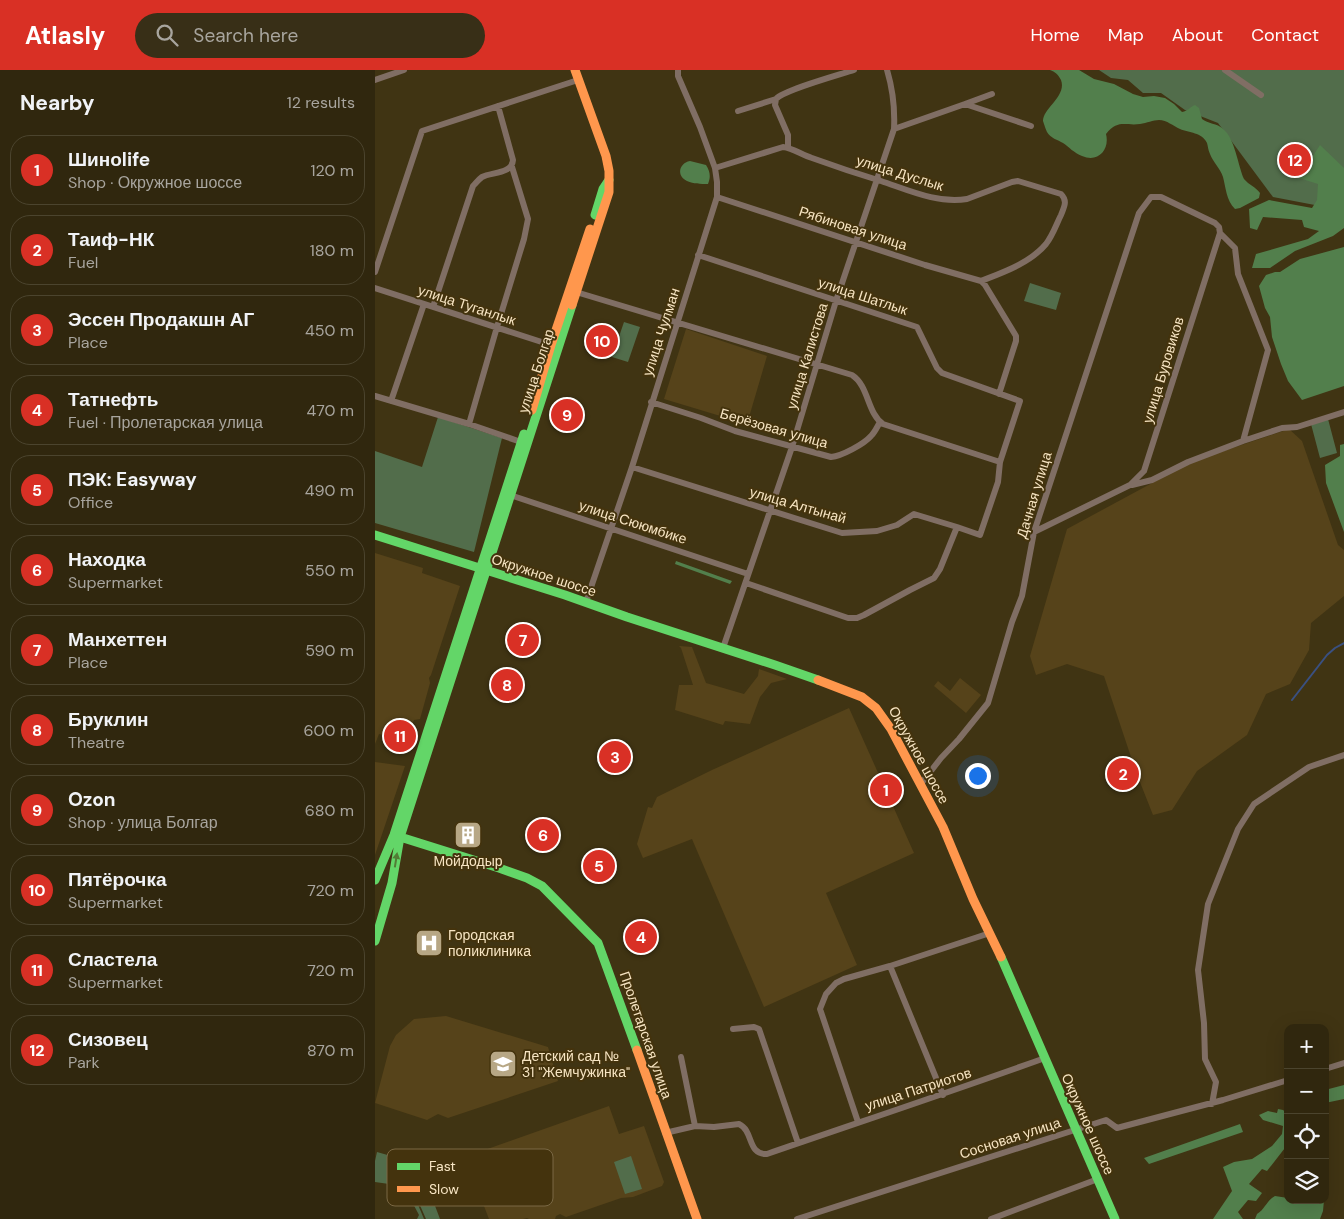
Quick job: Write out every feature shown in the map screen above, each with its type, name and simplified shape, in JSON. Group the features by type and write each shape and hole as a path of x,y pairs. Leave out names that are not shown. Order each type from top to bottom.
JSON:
{"street":[{"path":"375,80 405,70"},
{"name":"улица Болгар","path":"483,570 510,495 609,192 606,156 575,70"},
{"name":"улица Чулман","path":"587,602 632,467 717,197 715,168 678,76 678,70"},
{"path":"738,110 776,99 790,91 854,70"},
{"name":"улица Калистова","path":"723,648 793,447 836,300 894,129 895,113 887,70"},
{"path":"1225,70 1261,94"},
{"path":"375,272 421,131 578,80"},
{"path":"894,129 992,94"},
{"path":"715,168 780,147 788,148 788,135 775,105 776,99"},
{"path":"965,104 1031,126"},
{"path":"469,424 525,239 528,219 512,166 513,160 498,106"},
{"name":"улица Дуслык","path":"788,148 925,196 945,200 967,199 1018,181 1061,194 1066,200 1065,207 1051,237 1040,250 1026,261 981,281"},
{"path":"433,307 473,186 484,176 509,169 512,166"},
{"name":"улица Болгар","path":"483,570 551,345 603,189 609,180"},
{"name":"Рябиновая улица","path":"717,197 925,265 981,281"},
{"name":"Дачная улица","path":"920,785 989,703 1012,622 1022,596 1034,532 1139,213 1151,197 1161,197 1215,223 1219,227 1220,233"},
{"path":"1220,233 1235,248 1238,274 1268,350 1243,441"},
{"name":"улица Буровиков","path":"1034,532 1131,485 1141,475 1146,466 1220,233"},
{"name":"улица Шатлык","path":"698,255 917,327 940,371 1020,401 1000,462"},
{"path":"981,281 1016,336 999,394"},
{"name":"улица Туганлык","path":"375,288 551,345"},
{"path":"576,292 851,375 859,380 877,419 883,424 1000,462"},
{"path":"391,401 424,304"},
{"path":"375,396 469,424 521,442"},
{"name":"Берёзовая улица","path":"651,402 735,431 829,457 835,457 867,440 880,422"},
{"path":"1131,485 1152,480 1188,462 1243,441 1282,428 1297,426 1344,412"},
{"name":"улица Алтынай","path":"632,467 842,533 877,531 897,525 914,514 957,526 980,535 999,482 1000,462"},
{"name":"улица Сююмбике","path":"510,495 748,574"},
{"path":"746,583 848,618 857,618 934,578 940,569 957,526"},
{"name":"Окружное шоссе","path":"375,536 587,602 836,686 869,701 891,729 943,827 1115,1219"},
{"path":"392,883 375,879 397,836 483,570"},
{"path":"1211,1104 1217,1082 1205,1059 1204,1023 1198,970 1208,904 1238,829 1254,804 1309,767 1344,755"},
{"path":"375,941 392,883 397,836"},
{"name":"Пролетарская улица","path":"397,836 495,867 535,882 555,898 592,936 601,948 606,961 665,1133 697,1219"},
{"path":"858,1122 820,1009 826,994 844,979 890,966 989,933"},
{"path":"890,966 943,1095"},
{"path":"733,1029 754,1027 759,1030 797,1142"},
{"path":"665,1133 695,1126 681,1056"},
{"name":"улица Патриотов","path":"695,1126 714,1128 735,1124 742,1125 747,1129 755,1150 760,1154 767,1154 797,1142 943,1095 1045,1058"},
{"path":"1329,1067 1344,1063"},
{"name":"Сосновая улица","path":"797,1219 1107,1120 1117,1128 1211,1104 1284,1081"},
{"path":"991,1219 1098,1179"}],"shaded area":[{"path":"686,329 767,356 747,424 664,399"},
{"path":"1289,429 1302,441 1338,545 1344,550 1344,596 1311,623 1309,650 1290,684 1266,694 1247,735 1197,771 1172,810 1153,815 1136,772 1104,676 1067,664 1036,675 1030,656 1067,529 1191,462"},
{"path":"375,553 423,568 422,573 460,586 429,678 430,683 420,719 414,720 410,729 391,722 387,736 379,734 375,744"},
{"path":"679,646 692,647 706,683 744,694 758,676 759,669 787,679 771,683 760,697 750,724 725,721 723,725 675,710 679,685 693,685"},
{"path":"960,678 981,695 966,713 934,686 938,681 950,691"},
{"path":"849,708 914,853 826,893 857,965 764,1007 692,839 643,858 637,844 648,807 652,808 657,797"},
{"path":"375,762 405,766 375,855"},
{"path":"446,1016 548,1047 558,1081 448,1118 438,1114 427,1120 375,1103 390,1046 396,1035 414,1019"},
{"path":"609,1106 619,1134 644,1126 664,1182 662,1186 633,1197 621,1198 566,1217 560,1214 555,1219 489,1219 484,1206 553,1206 553,1149 488,1149"}],"green space":[{"path":"1050,70 1079,70 1094,79 1114,84 1133,94 1143,97 1165,98 1182,112 1195,105 1199,108 1202,119 1221,127 1227,133 1231,139 1244,179 1260,193 1259,198 1235,209 1228,198 1223,177 1211,157 1205,139 1162,120 1114,126 1106,134 1107,140 1104,150 1093,158 1082,156 1054,139 1047,132 1043,121 1047,111 1058,97 1062,86 1059,76"},
{"path":"1099,70 1344,70 1344,208 1320,206 1273,197 1218,123 1185,110 1161,93 1143,93 1128,80 1111,78"},
{"path":"1320,145 1344,168 1344,228 1333,236 1295,251 1270,268 1252,268 1256,254 1308,239 1319,231 1304,227 1302,220 1263,217 1257,230 1250,228 1249,209 1269,200 1312,208 1317,200 1318,184 1299,178"},
{"path":"690,161 706,165 710,174 708,184 690,182 681,176 681,167"},
{"path":"1344,247 1344,386 1302,400 1288,381 1281,364 1272,337 1270,317 1265,308 1259,286 1266,275 1280,272 1300,259"},
{"path":"1030,283 1061,293 1056,310 1024,301"},
{"path":"624,322 640,327 628,362 612,357"},
{"path":"438,417 502,438 474,552 375,523 375,451 422,467"},
{"path":"1328,419 1337,453 1320,458 1311,424"},
{"path":"1344,444 1344,532 1326,483 1325,465 1340,456 1340,445"},
{"path":"676,561 732,581 730,584 675,564"},
{"path":"1344,1085 1344,1099 1329,1102 1329,1089"},
{"path":"1278,1109 1284,1111 1284,1149 1267,1171 1262,1169 1249,1184 1262,1193 1256,1201 1248,1200 1238,1212 1243,1219 1213,1219 1232,1191 1223,1167 1234,1162 1252,1159 1272,1146 1282,1134 1283,1126 1263,1120 1259,1115 1268,1111 1277,1113"},
{"path":"1240,1124 1243,1132 1149,1164 1144,1158"},
{"path":"377,1152 387,1155 387,1184 375,1182"},
{"path":"631,1156 642,1189 625,1194 614,1162"},
{"path":"1275,1196 1284,1197 1284,1204 1324,1204 1323,1211 1320,1219 1255,1219 1257,1214"},
{"path":"414,1206 419,1206 424,1219 417,1219 419,1215"},
{"path":"420,1206 435,1206 440,1219 426,1219"}],"waterway":[{"path":"1292,700 1327,655 1344,643"}],"traffic: fast":[{"path":"595,215 603,189 609,180"},
{"path":"375,941 392,883 400,837 572,305"},
{"path":"375,880 394,835 524,434"},
{"path":"375,535 565,595 818,680"},
{"path":"397,836 499,868 527,878 542,886 598,943 637,1050"},
{"path":"1001,957 1115,1219"}],"traffic: slow":[{"path":"572,305 609,192 609,171 606,156 575,70"},
{"path":"532,410 551,345 590,229"},
{"path":"818,680 862,697 876,708 891,729 943,827 973,899 1001,957"},
{"path":"637,1050 697,1219"}],"place":[{"name":"Сизовец","path":"1295,160"},
{"name":"Пятёрочка","path":"602,341"},
{"name":"Ozon","path":"567,415"},
{"name":"Манхеттен","path":"523,640"},
{"name":"Бруклин","path":"507,685"},
{"name":"Сластела","path":"400,736"},
{"name":"Эссен Продакшн АГ","path":"615,757"},
{"name":"Таиф-НК","path":"1123,774"},
{"name":"Шиноlife","path":"886,790"},
{"name":"Мойдодыр","path":"468,835"},
{"name":"Находка","path":"543,835"},
{"name":"ПЭК: Easyway","path":"599,866"},
{"name":"Татнефть","path":"641,937"},
{"name":"Городская поликлиника","path":"429,943"},
{"name":"Детский сад № 31 \"Жемчужинка\"","path":"503,1064"}]}
